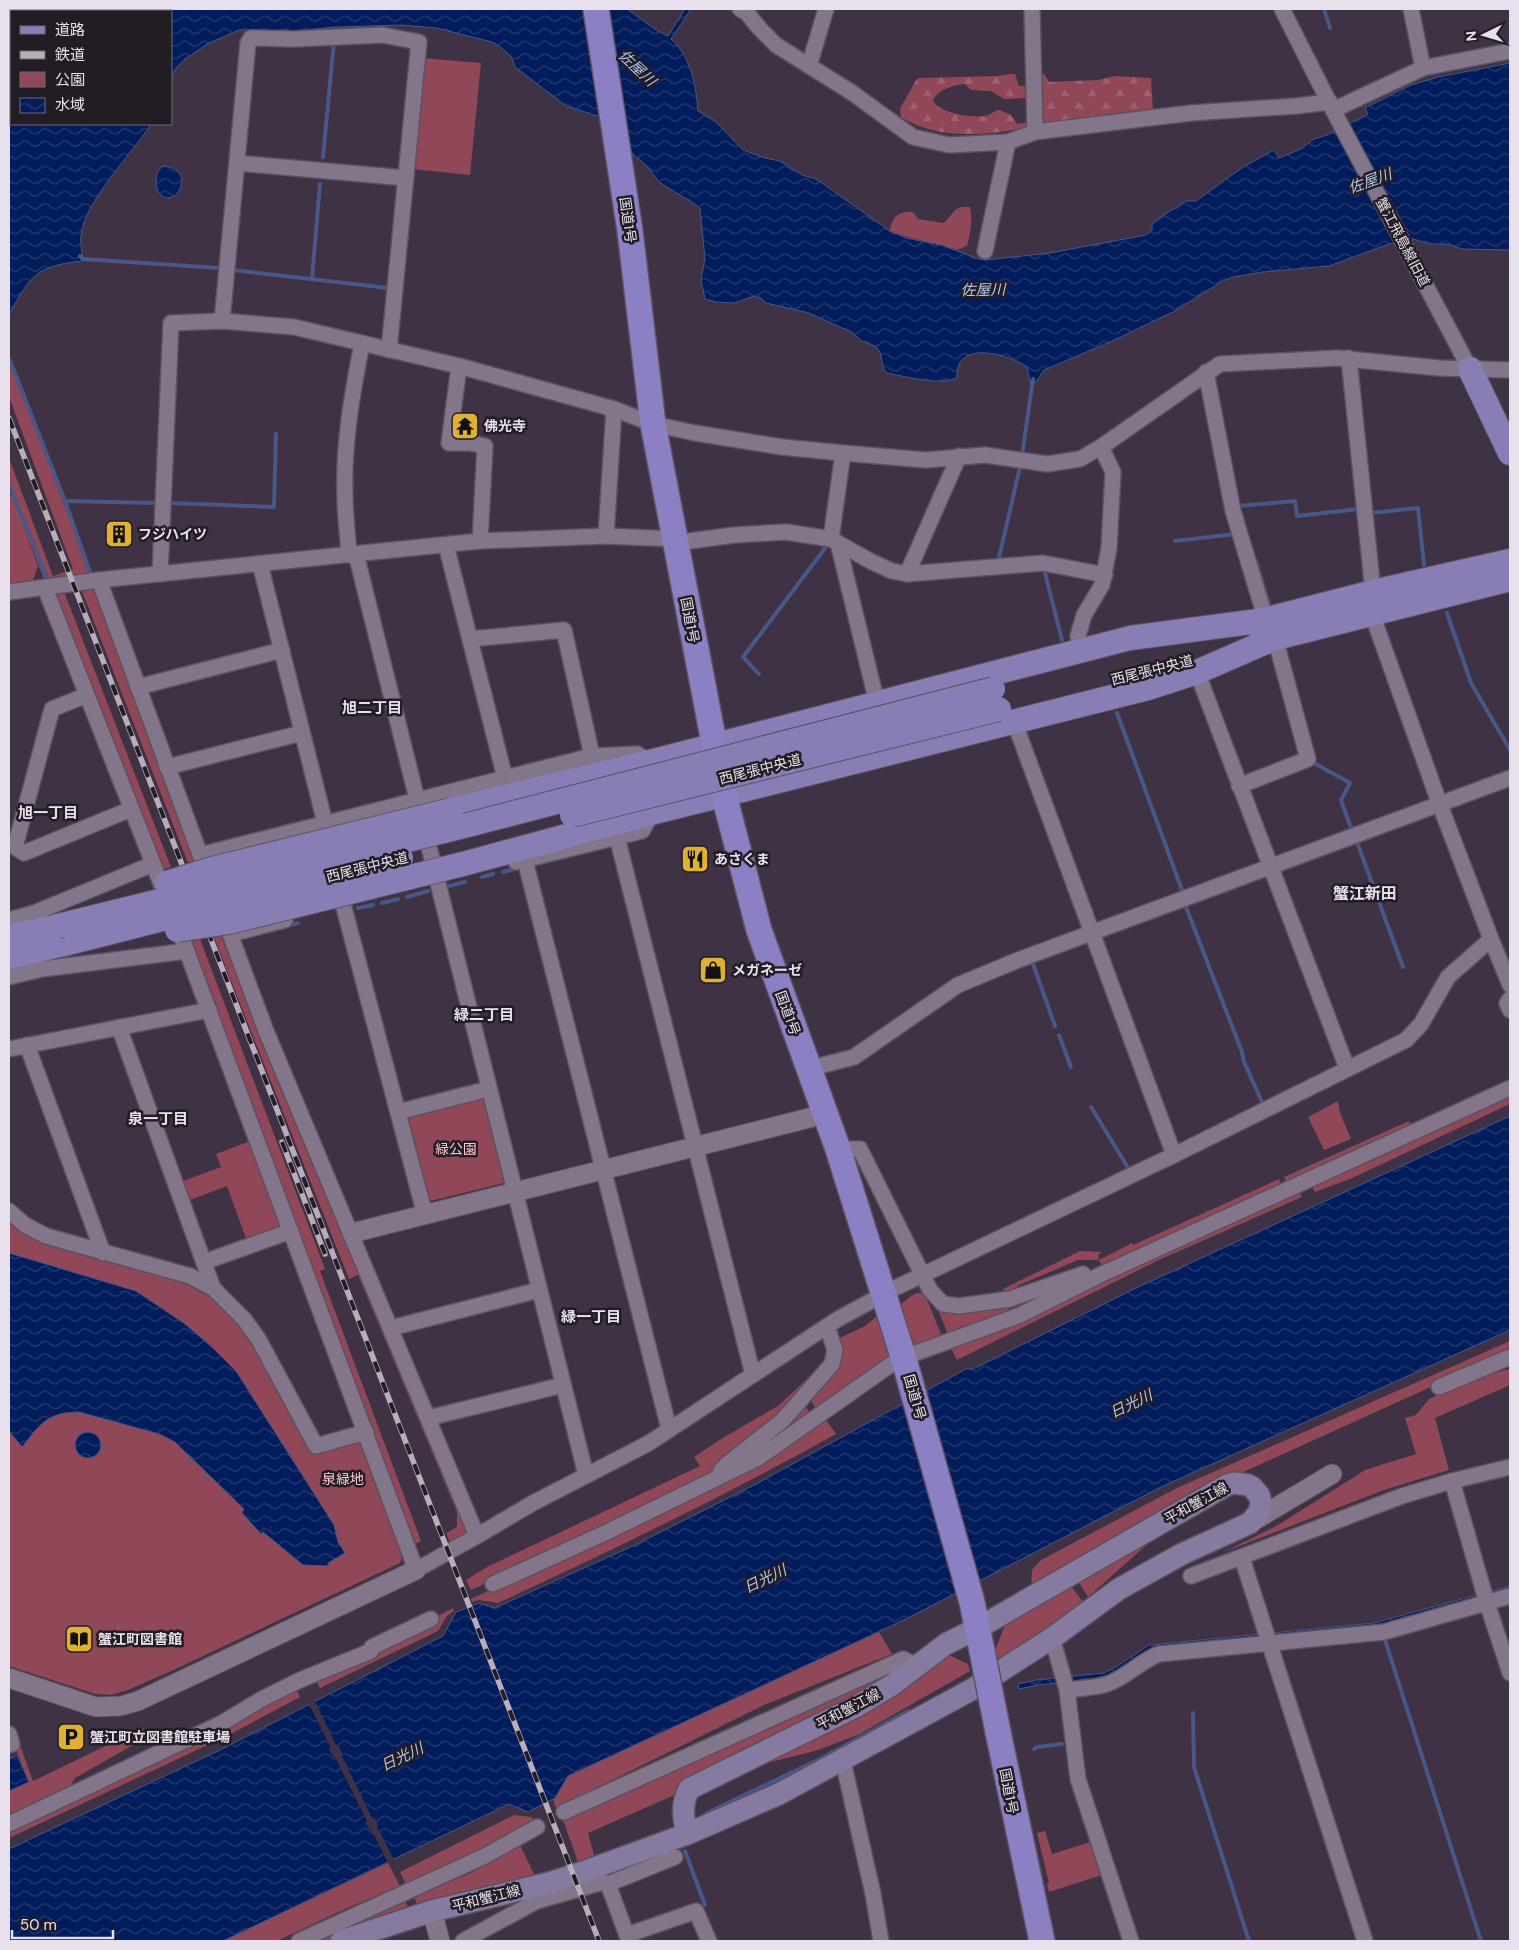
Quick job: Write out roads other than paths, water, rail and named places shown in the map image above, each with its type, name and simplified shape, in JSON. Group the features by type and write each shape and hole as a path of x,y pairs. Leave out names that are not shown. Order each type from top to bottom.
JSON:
{"highway":[{"name":"国道1号","path":"596,9 630,231 653,424 724,794 758,930 838,1149 906,1367 972,1602 1042,1941"}],"main road":[{"path":"1470,370 1510,452"},
{"name":"西尾張中央道","path":"9,958 1002,707 1270,629 1373,603 1510,561"},
{"name":"西尾張中央道","path":"1373,603 1510,579"},
{"path":"58,926 123,897 212,869 650,762 1130,638 1270,629"},
{"path":"76,941 99,943 229,922 463,864 724,794 1002,707 1148,688 1197,672 1270,629"},
{"name":"西尾張中央道","path":"9,937 452,830 1002,707"},
{"name":"平和蟹江線","path":"341,1941 432,1911 548,1883 687,1834 779,1794 971,1690 1052,1638 1127,1585 1182,1554 1250,1523 1259,1512 1261,1503 1259,1495 1248,1485 1227,1484 980,1639 946,1644 892,1685 857,1706 689,1789 684,1800 683,1813 687,1834"}],"street":[{"path":"740,9 747,13 776,45 851,92 913,137 949,145 1008,142 1035,132 1191,113 1296,106 1331,106 1423,68 1510,51"},
{"path":"809,66 826,9"},
{"path":"1032,9 1035,132"},
{"name":"蟹江飛島線旧道","path":"1282,9 1470,370"},
{"path":"1411,9 1423,68"},
{"path":"222,321 248,43 251,38 294,39 382,35 419,42 389,350"},
{"path":"985,251 1008,142"},
{"path":"237,163 406,178"},
{"path":"160,574 171,323 222,321 294,327 459,366 614,409 653,424 782,447 926,460 985,455 1047,464 1080,459 1101,447 1220,364 1349,358 1470,370 1510,370"},
{"path":"362,344 350,403 346,444 344,497 352,554 418,800 488,1090 586,1475"},
{"path":"1349,358 1373,603 1440,805 1510,985"},
{"path":"459,366 449,443 470,443 485,446 480,541"},
{"path":"1206,372 1233,511 1308,759 1239,786"},
{"path":"606,536 614,409"},
{"path":"1081,651 1078,636 1084,615 1102,585 1109,548 1112,472 1101,447"},
{"path":"843,453 835,541 877,703"},
{"path":"907,574 959,456"},
{"path":"9,592 99,580 480,541 606,536 674,541 786,532 835,541 872,562 907,574 1043,563 1105,575"},
{"path":"446,545 505,778"},
{"path":"260,564 325,823"},
{"path":"99,580 266,1031 477,1536"},
{"path":"46,588 187,951 416,1570"},
{"path":"470,639 564,630 592,756"},
{"path":"138,687 282,650"},
{"path":"1197,672 1347,1068"},
{"path":"87,695 52,709 15,847 24,853 131,808"},
{"path":"1002,707 1091,932 1174,1154"},
{"path":"167,767 302,733"},
{"path":"200,855 592,756 638,754 650,762"},
{"path":"808,1069 854,1057 958,986 1091,932 1510,778"},
{"path":"231,934 343,904 642,831 652,813"},
{"path":"617,837 753,1375"},
{"path":"525,860 669,1429"},
{"path":"9,920 34,913 152,864"},
{"path":"78,895 102,961"},
{"path":"343,904 425,1215"},
{"path":"895,1288 1406,1040 1420,1024 1448,977 1491,938"},
{"path":"9,977 42,968 187,951"},
{"path":"1510,998 1507,1002 1510,1010"},
{"path":"9,1049 209,1010"},
{"path":"119,1027 214,1288"},
{"path":"27,1045 104,1253"},
{"path":"492,1584 607,1532 758,1458 906,1367 916,1353 1020,1315 1102,1274 1510,1088"},
{"path":"398,1112 488,1090"},
{"path":"352,1233 825,1114"},
{"path":"838,1149 860,1149 922,1275 937,1299 943,1304 953,1306 1010,1300 1092,1271 1102,1274"},
{"path":"9,1211 25,1225 46,1236 190,1276 214,1288 244,1319 259,1340 316,1446 366,1432"},
{"path":"204,1262 291,1231"},
{"path":"391,1328 539,1290"},
{"path":"9,1678 96,1707 121,1706 138,1701 416,1570 533,1503 649,1443 827,1326 873,1300"},
{"path":"713,1480 726,1465 783,1420 832,1364 835,1350 827,1326"},
{"path":"1439,1388 1510,1357"},
{"path":"428,1418 563,1385"},
{"path":"1191,1576 1242,1558 1355,1512 1452,1481 1510,1467"},
{"path":"1250,1523 1332,1474"},
{"path":"1452,1481 1486,1599 1510,1673"},
{"path":"1242,1558 1365,1941"},
{"path":"1065,1682 1107,1684 1127,1674 1149,1658 1159,1654 1267,1639 1384,1632 1486,1599 1510,1596"},
{"path":"9,1824 222,1723 262,1698 371,1651 372,1648 431,1619"},
{"path":"1052,1638 1065,1682 1078,1779 1131,1941"},
{"path":"564,1812 903,1659 917,1666"},
{"path":"9,1734 12,1744 9,1746"},
{"path":"843,1761 882,1941"},
{"path":"299,1941 485,1856 537,1827"},
{"path":"463,1941 537,1901 602,1882 608,1884 675,1857"},
{"path":"608,1884 628,1938 696,1911 709,1941"},
{"path":"432,1911 440,1941"}],"water":[{"name":"佐屋川","path":"627,9 656,30 668,36 685,9 691,9 671,39 678,46 688,63 696,91 698,111 714,120 743,150 780,161 802,175 816,179 890,231 906,238 941,245 986,260 1050,253 1146,235 1152,230 1152,225 1156,220 1186,201 1196,201 1243,167 1274,150 1279,158 1301,149 1314,139 1327,135 1368,114 1365,108 1411,85 1438,77 1510,63 1510,250 1463,249 1446,244 1430,244 1410,238 1329,266 1263,272 1233,277 1223,281 1173,312 1110,342 1044,370 1033,384 1030,382 1027,367 1019,362 996,354 985,353 974,354 965,358 959,365 957,377 951,380 934,381 913,378 887,373 884,370 880,352 876,347 862,341 851,332 809,313 766,303 761,298 754,296 734,303 705,299 701,280 705,259 700,208 659,182 647,166 634,155 601,117 566,106 515,67 511,56 492,42 436,28 402,25 335,27 295,31 239,30 207,44 184,60 176,68 172,77 172,10 58,10"},
{"path":"9,40 10,125 150,125 110,178 90,209 81,236 83,259 53,266 36,275 23,290 9,314"},
{"path":"162,166 173,168 179,172 182,179 178,192 167,198 161,195 156,184 159,170"},
{"name":"日光川","path":"1510,1116 1510,1330 1161,1487 906,1619 568,1776 555,1798 528,1812 509,1804 223,1941 9,1941 9,1849 220,1750 443,1636 456,1612 479,1603 495,1608 633,1546 756,1484 966,1369 973,1369 1134,1289"},
{"path":"9,1253 136,1291 185,1324 213,1348 236,1371 334,1525 338,1542 345,1553 328,1563 328,1566 303,1565 263,1532 261,1534 242,1513 244,1509 175,1442 159,1434 79,1412 68,1413 60,1414 46,1421 22,1447 9,1431"},
{"path":"88,1432 97,1436 101,1445 97,1454 88,1458 79,1454 75,1445 79,1436"},
{"path":"1510,1586 1510,1592 1398,1623 1157,1649 1119,1672 1100,1679 1038,1685 1019,1689 1018,1684 1036,1680 1104,1673 1149,1645 1374,1623"},
{"path":"17,1755 29,1782 9,1791 9,1759"}],"waterway":[{"path":"1324,9 1330,28"},
{"path":"323,157 334,41"},
{"path":"312,279 320,184"},
{"path":"80,256 83,259 219,268"},
{"path":"233,270 388,288"},
{"path":"9,358 65,501 156,503"},
{"path":"1022,456 1033,379"},
{"path":"170,503 274,507 276,434"},
{"path":"998,562 1020,467"},
{"path":"9,485 49,583"},
{"path":"65,501 91,575"},
{"path":"1239,506 1295,501 1297,516 1359,509"},
{"path":"1370,513 1418,508 1424,565"},
{"path":"1175,541 1235,534 1234,532"},
{"path":"759,674 743,657 829,543"},
{"path":"1256,561 1269,604"},
{"path":"1042,569 1044,569 1062,640"},
{"path":"1447,613 1471,683 1510,750"},
{"path":"1117,713 1182,890"},
{"path":"1312,759 1314,763 1350,783 1341,800 1351,828"},
{"path":"1358,845 1403,967"},
{"path":"503,872 518,868"},
{"path":"482,877 493,874"},
{"path":"449,886 465,882"},
{"path":"407,897 428,891"},
{"path":"382,903 398,899"},
{"path":"358,908 373,905"},
{"path":"1186,907 1242,1052 1244,1062 1262,1102"},
{"path":"286,926 298,923"},
{"path":"1032,961 1055,1026"},
{"path":"1059,1035 1071,1067"},
{"path":"1091,1107 1127,1166"},
{"path":"1385,1640 1481,1941"},
{"path":"707,1813 822,1758 908,1711"},
{"path":"1193,1713 1194,1767 1249,1941"},
{"path":"1034,1749 1062,1744"},
{"path":"685,1851 705,1905"}],"railway":[{"path":"9,418 599,1941"},
{"path":"282,1142 325,1254"}],"place":[{"name":"佛光寺","path":"465,426"},
{"name":"フジハイツ","path":"119,534"},
{"name":"あさくま","path":"695,859"},
{"name":"メガネーゼ","path":"713,970"},
{"name":"蟹江町図書館","path":"79,1639"},
{"name":"蟹江町立図書館駐車場","path":"71,1737"}],"district":[{"name":"旭二丁目","path":"372,708"},
{"name":"旭一丁目","path":"48,813"},
{"name":"蟹江新田","path":"1365,893"},
{"name":"緑二丁目","path":"484,1015"},
{"name":"泉一丁目","path":"158,1119"},
{"name":"緑一丁目","path":"591,1317"}],"park label":[{"name":"緑公園","path":"456,1149"},
{"name":"泉緑地","path":"343,1479"}]}
